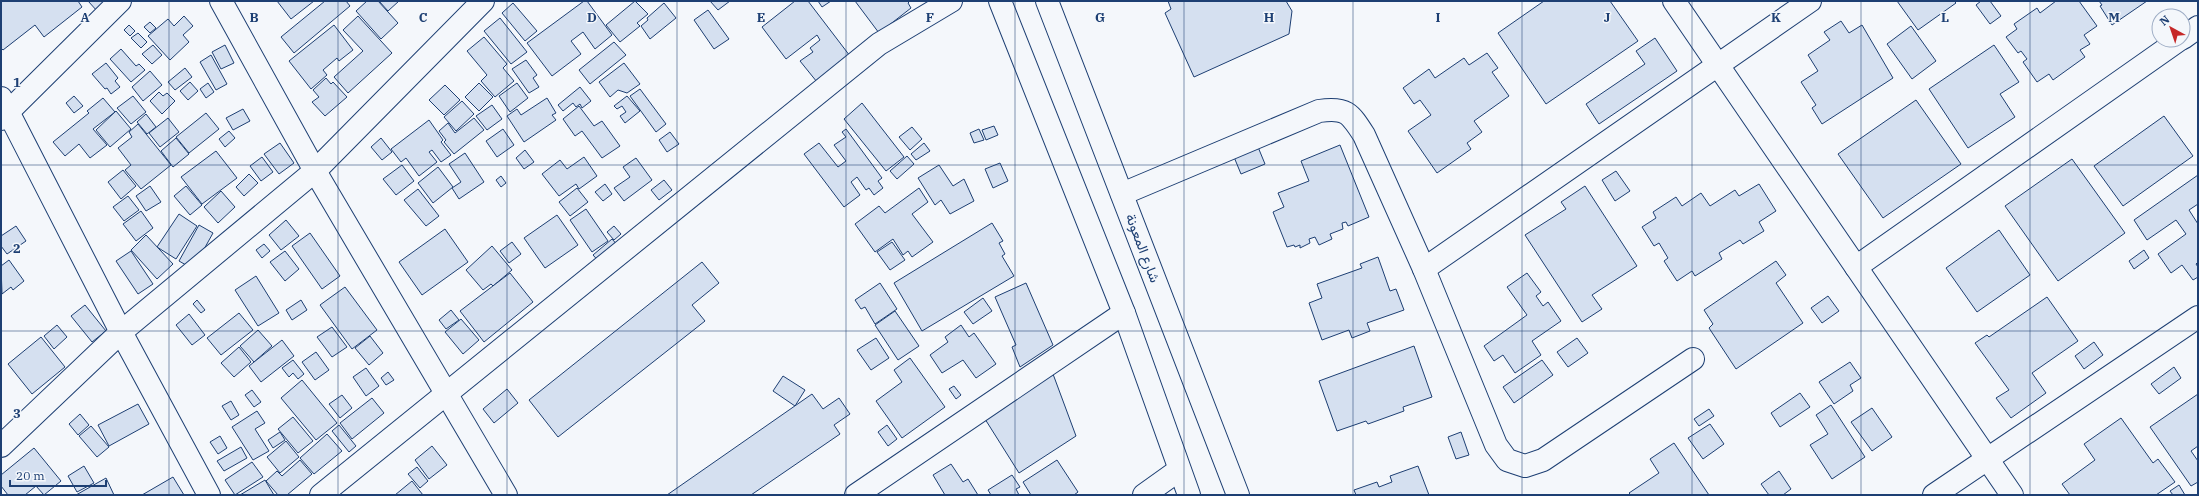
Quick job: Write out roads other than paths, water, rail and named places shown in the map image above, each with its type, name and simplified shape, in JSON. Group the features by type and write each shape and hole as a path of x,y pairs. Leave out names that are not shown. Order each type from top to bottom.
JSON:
{"main road":[{"path":"120,1 3,110 209,495"},
{"path":"221,1 314,171 506,495"},
{"path":"1,446 121,332 314,171 483,1"},
{"path":"321,495 878,44 951,1"},
{"path":"1000,1 1124,313 1189,495"},
{"name":"شارع المعونة","path":"1047,1 1238,495"},
{"path":"1674,1 1719,64 2012,495"},
{"path":"1424,268 1810,1"},
{"path":"1856,266 2168,48"},
{"path":"1122,194 1319,111 1337,108 1353,118 1364,135 1424,268 1496,445 1507,460 1525,466 1543,460 1693,359"},
{"path":"856,495 1124,313"},
{"path":"1934,495 2198,317"},
{"path":"1144,495 1179,470"}]}
